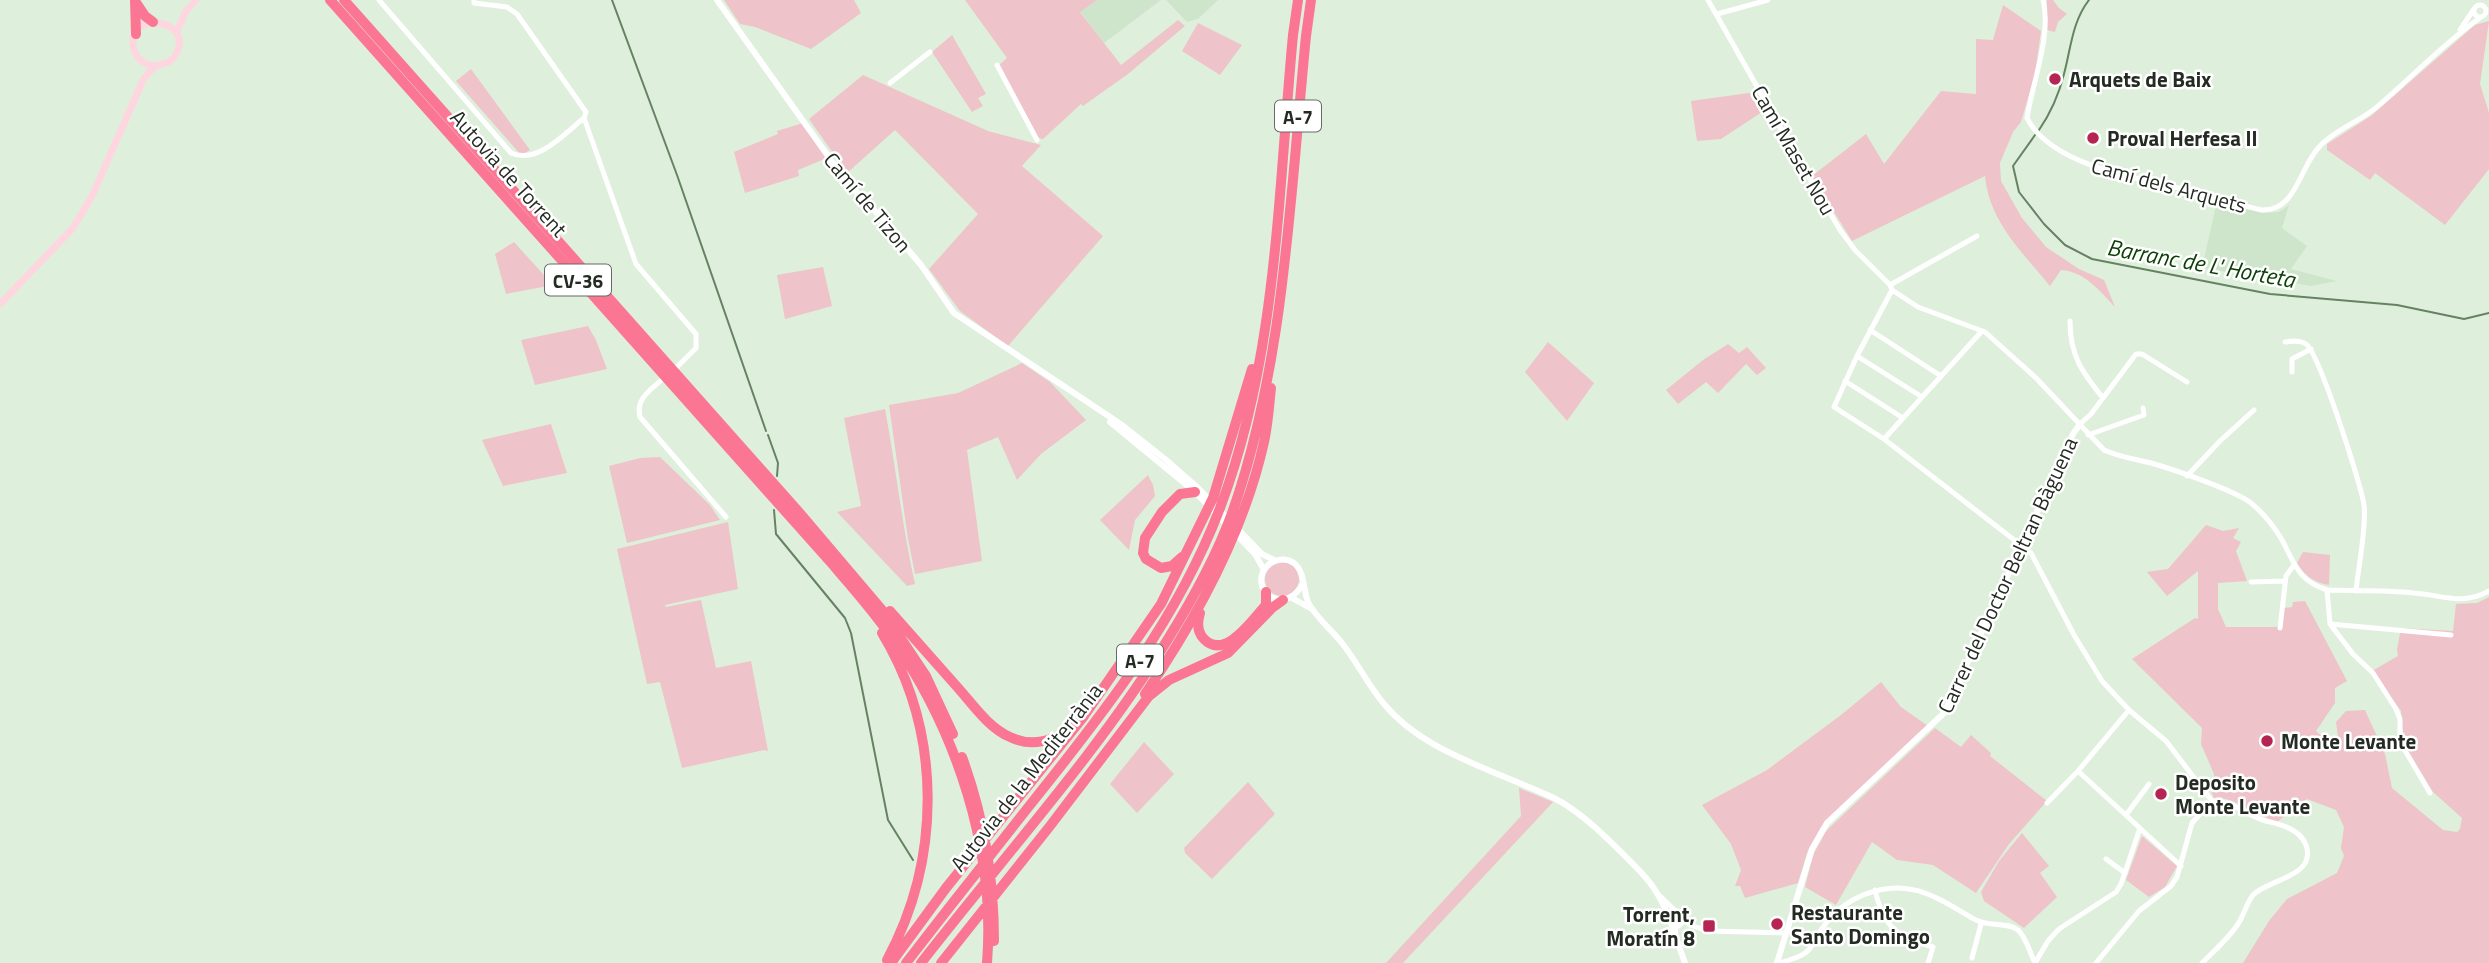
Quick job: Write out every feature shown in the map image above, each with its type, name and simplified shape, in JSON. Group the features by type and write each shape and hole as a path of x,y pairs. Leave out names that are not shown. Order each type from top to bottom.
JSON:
{"highway":[{"path":"135,0 140,10 157,22"},
{"path":"135,0 136,34"},
{"name":"Autovia de Torrent","path":"327,0 827,560"},
{"name":"Autovia de Torrent","path":"344,0 798,511"},
{"name":"Autovia de la Mediterrània","path":"906,963 1087,733 1139,661 1173,606 1201,553 1220,508 1251,404 1260,353 1269,292 1298,0"},
{"name":"Autovia de la Mediterrània","path":"922,963 1101,738 1150,668 1186,610 1230,517 1258,422 1277,325 1311,0"},
{"path":"1266,592 1266,605 1232,642 1221,646 1210,644 1202,638 1198,627 1199,616 1261,457 1279,337 1277,325"},
{"path":"888,963 1088,709 1161,604 1191,546 1221,478 1254,362 1260,353"},
{"path":"1191,546 1178,562 1167,568 1150,564 1143,553 1145,538 1174,498 1185,492 1201,496"},
{"path":"798,511 809,519 997,729 1017,740 1045,741 1064,733 1088,709"},
{"path":"798,511 882,610 919,664 938,700 958,748 990,871 994,963"},
{"path":"827,560 873,612 901,652 930,702 956,757 978,820"},
{"path":"827,560 867,610 896,659 915,708 926,765 926,842 907,918 888,963"},
{"path":"1116,739 1206,598"},
{"path":"941,963 1149,696 1169,680 1228,653 1272,608 1288,599"},
{"path":"987,963 991,918"}],"main road":[{"path":"144,78 141,61 134,48 136,34 146,24 176,17 196,0"},
{"path":"176,33 186,10"},
{"path":"0,304 73,229 92,196 144,78 155,66 170,62 175,56 178,48 176,33 172,28 157,22"},
{"path":"141,61 155,66"}],"street":[{"path":"379,0 511,153 518,156 536,155 584,118 586,112 517,14 507,7 474,0"},
{"name":"Camí de Tizon","path":"717,0 848,184 871,206 921,265 954,313 1122,425 1165,459 1243,538 1262,554 1275,560"},
{"name":"Camí Maset Nou","path":"1708,0 1840,230 1891,287 1918,307 1982,331"},
{"path":"1717,14 1746,3 1768,0"},
{"name":"Camí dels Arquets","path":"2043,0 2044,27 2040,61 2027,118 2037,132 2063,151 2104,170 2255,209 2276,209 2289,199 2319,146 2378,106 2457,34"},
{"path":"2457,34 2482,8"},
{"path":"2457,34 2482,8"},
{"path":"890,83 930,52"},
{"path":"997,65 1037,140"},
{"path":"584,118 636,264 696,334 696,348 640,401 638,409 643,423 726,517"},
{"path":"1977,236 1891,287 1834,407 1884,439 2031,553 2088,660 2108,689 2166,741 2212,801"},
{"path":"2070,321 2072,344 2081,370 2103,398"},
{"path":"1870,330 1941,376"},
{"path":"1884,439 1982,331 2036,378 2104,450 2161,466 2238,495 2251,503 2267,519 2294,565 2312,585 2327,590 2417,593 2450,600 2478,597 2489,591"},
{"path":"2285,342 2302,342 2311,349 2339,419 2365,506 2356,591"},
{"path":"2292,372 2292,359 2311,349"},
{"path":"2080,424 2136,354 2142,354 2187,382"},
{"path":"1857,356 1922,397"},
{"name":"Camí de Tizon","path":"1047,375 1121,430 1201,496"},
{"path":"1845,381 1903,418"},
{"path":"2088,435 2144,415 2143,408"},
{"path":"2187,476 2253,410"},
{"name":"Carrer del Doctor Beltran Bàguena","path":"1779,963 1785,933 1812,849 1820,833 1944,713 2080,424"},
{"name":"Camí de Tizon","path":"1243,538 1264,570"},
{"path":"1312,609 1288,599 1273,598 1266,592 1262,582 1264,570 1275,560 1282,559 1293,562 1301,570 1312,609 1342,643 1384,703 1398,718 1439,749 1556,799 1601,832 1684,921 1708,931 1785,933"},
{"path":"2280,628 2286,576 2294,565"},
{"path":"2251,582 2285,582"},
{"path":"1288,599 1298,593 1303,583"},
{"path":"2327,590 2330,624 2353,654 2373,673 2396,709 2400,719 2400,742 2430,793"},
{"path":"2330,624 2451,635"},
{"path":"2047,803 2129,710"},
{"path":"2078,771 2180,866"},
{"path":"2126,815 2149,784"},
{"path":"2096,963 2139,911 2171,886 2180,866 2192,823 2212,801 2221,800 2262,820 2286,827 2303,839 2307,856 2297,872 2264,886 2255,894 2236,927 2202,963"},
{"path":"2035,963 2059,929 2116,892 2140,828"},
{"path":"2106,859 2125,873"},
{"path":"1779,963 1804,956 1814,946 1825,924 1838,909 1853,899 1875,890 1908,887 1930,895 1981,924 2017,929 2035,963"},
{"path":"1875,890 1884,920 1895,931 1910,940 1933,947 1928,963"},
{"path":"1657,891 1685,963"},
{"path":"1678,944 1675,928 1684,921"},
{"path":"1972,958 1981,924"}],"shaded area":[{"path":"724,0 854,0 861,13 811,49 755,27 740,24"},
{"path":"965,0 1097,0 1080,12 1121,65 1178,20 1185,26 1128,74 1083,106 1081,104 1043,139 1038,138 999,65 1007,58"},
{"path":"1097,0 1161,0 1104,43 1080,11"},
{"path":"1166,0 1218,0 1198,19 1187,22"},
{"path":"2047,0 2053,0 2067,14 2058,22 2055,32 2047,30"},
{"path":"2003,5 2041,31 2035,74 2021,122 2013,132 2000,163 2001,181 2022,218 2046,247 2079,269 2104,280 2115,307 2091,283 2069,271 2061,270 2050,286 2000,222 1988,192 1985,176 1852,241 1812,176 1866,134 1884,164 1941,91 1976,94 1976,39 1993,40"},
{"path":"2489,21 2480,84 2489,113 2489,169 2445,225 2375,173 2370,180 2327,150 2327,144 2371,116 2475,25"},
{"path":"1198,23 1242,45 1220,75 1182,51"},
{"path":"952,35 986,94 978,98 983,106 972,112 932,52"},
{"path":"471,69 530,150 520,154 456,81"},
{"path":"863,75 988,131 1041,145 1022,166 1103,236 1008,346 960,311 929,269 978,214 895,130 847,173 809,119"},
{"path":"1756,92 1765,110 1721,139 1697,141 1691,101"},
{"path":"803,123 827,158 798,170 799,176 745,193 734,152 778,134 777,131"},
{"path":"2217,201 2263,213 2279,212 2289,205 2282,228 2307,246 2291,269 2337,281 2311,286 2202,268"},
{"path":"514,242 553,285 506,294 495,254"},
{"path":"823,267 832,306 785,319 777,275"},
{"path":"588,326 607,369 535,385 521,340"},
{"path":"1548,342 1594,383 1567,421 1525,372"},
{"path":"1728,344 1739,353 1747,347 1766,368 1757,375 1746,364 1718,393 1706,382 1678,404 1666,390"},
{"path":"1022,363 1050,382 1086,420 1041,454 1017,480 998,437 967,450 982,561 915,574 889,405 958,393"},
{"path":"885,409 915,584 907,586 837,512 861,506 844,418"},
{"path":"551,424 567,473 503,486 482,440"},
{"path":"660,457 710,505 720,520 627,543 609,466 640,458"},
{"path":"1148,475 1155,496 1135,520 1129,550 1100,520"},
{"path":"728,522 738,589 665,605 666,607 701,600 716,668 751,661 768,751 682,768 660,682 647,684 617,549"},
{"path":"2206,525 2223,531 2239,528 2233,538 2241,542 2236,551 2247,581 2218,583 2218,609 2226,627 2277,627 2284,608 2292,607 2293,602 2305,601 2347,681 2335,688 2335,703 2316,731 2327,741 2338,737 2336,722 2346,711 2365,710 2385,754 2392,788 2443,830 2457,832 2462,818 2433,792 2408,751 2401,711 2372,671 2398,656 2401,628 2453,631 2456,604 2477,603 2489,597 2489,963 2243,963 2269,921 2287,899 2337,873 2344,856 2341,848 2344,827 2336,810 2307,799 2277,822 2237,803 2214,798 2214,774 2201,744 2202,728 2132,659 2195,618 2198,619 2198,571 2167,596 2147,572 2168,569"},
{"path":"2303,552 2330,555 2329,585 2315,581 2300,568 2297,563"},
{"path":"1282,562 1294,567 1299,579 1294,591 1282,596 1270,591 1265,579 1270,567"},
{"path":"1881,682 1901,707 1928,726 1821,827 1807,853 1798,883 1745,898 1740,886 1735,886 1741,870 1731,844 1702,805 1767,770"},
{"path":"1935,728 1961,747 1971,735 1991,753 1990,756 2047,801 2009,844 1976,893 1933,865 1897,860 1872,842 1836,905 1805,887 1813,855 1826,831"},
{"path":"1144,742 1174,774 1137,813 1110,784"},
{"path":"1248,782 1275,814 1212,879 1185,853 1184,848"},
{"path":"1519,788 1553,802 1403,963 1386,963 1521,816"},
{"path":"2022,833 2049,866 2040,873 2057,897 2024,928 1984,901 1981,892 1999,861"},
{"path":"2142,836 2177,866 2165,887 2149,897 2126,880"}],"waterway":[{"path":"612,0 677,175 766,431"},
{"name":"Barranc de L' Horteta","path":"2039,130 2057,96 2075,26 2089,0"},
{"name":"Barranc de L' Horteta","path":"2035,135 2013,166 2019,192 2065,245 2092,259 2270,294 2397,305 2464,319 2489,313"},
{"path":"768,435 778,463 777,476"},
{"path":"774,510 776,534 845,618 851,633 888,820 913,860"}],"place":[{"name":"Arquets de Baix","path":"2055,79"},
{"name":"Proval Herfesa II","path":"2093,138"},
{"name":"Monte Levante","path":"2267,741"},
{"name":"Deposito Monte Levante","path":"2161,794"},
{"name":"Restaurante Santo Domingo","path":"1777,924"},
{"name":"Torrent, Moratín 8","path":"1709,926"}]}
